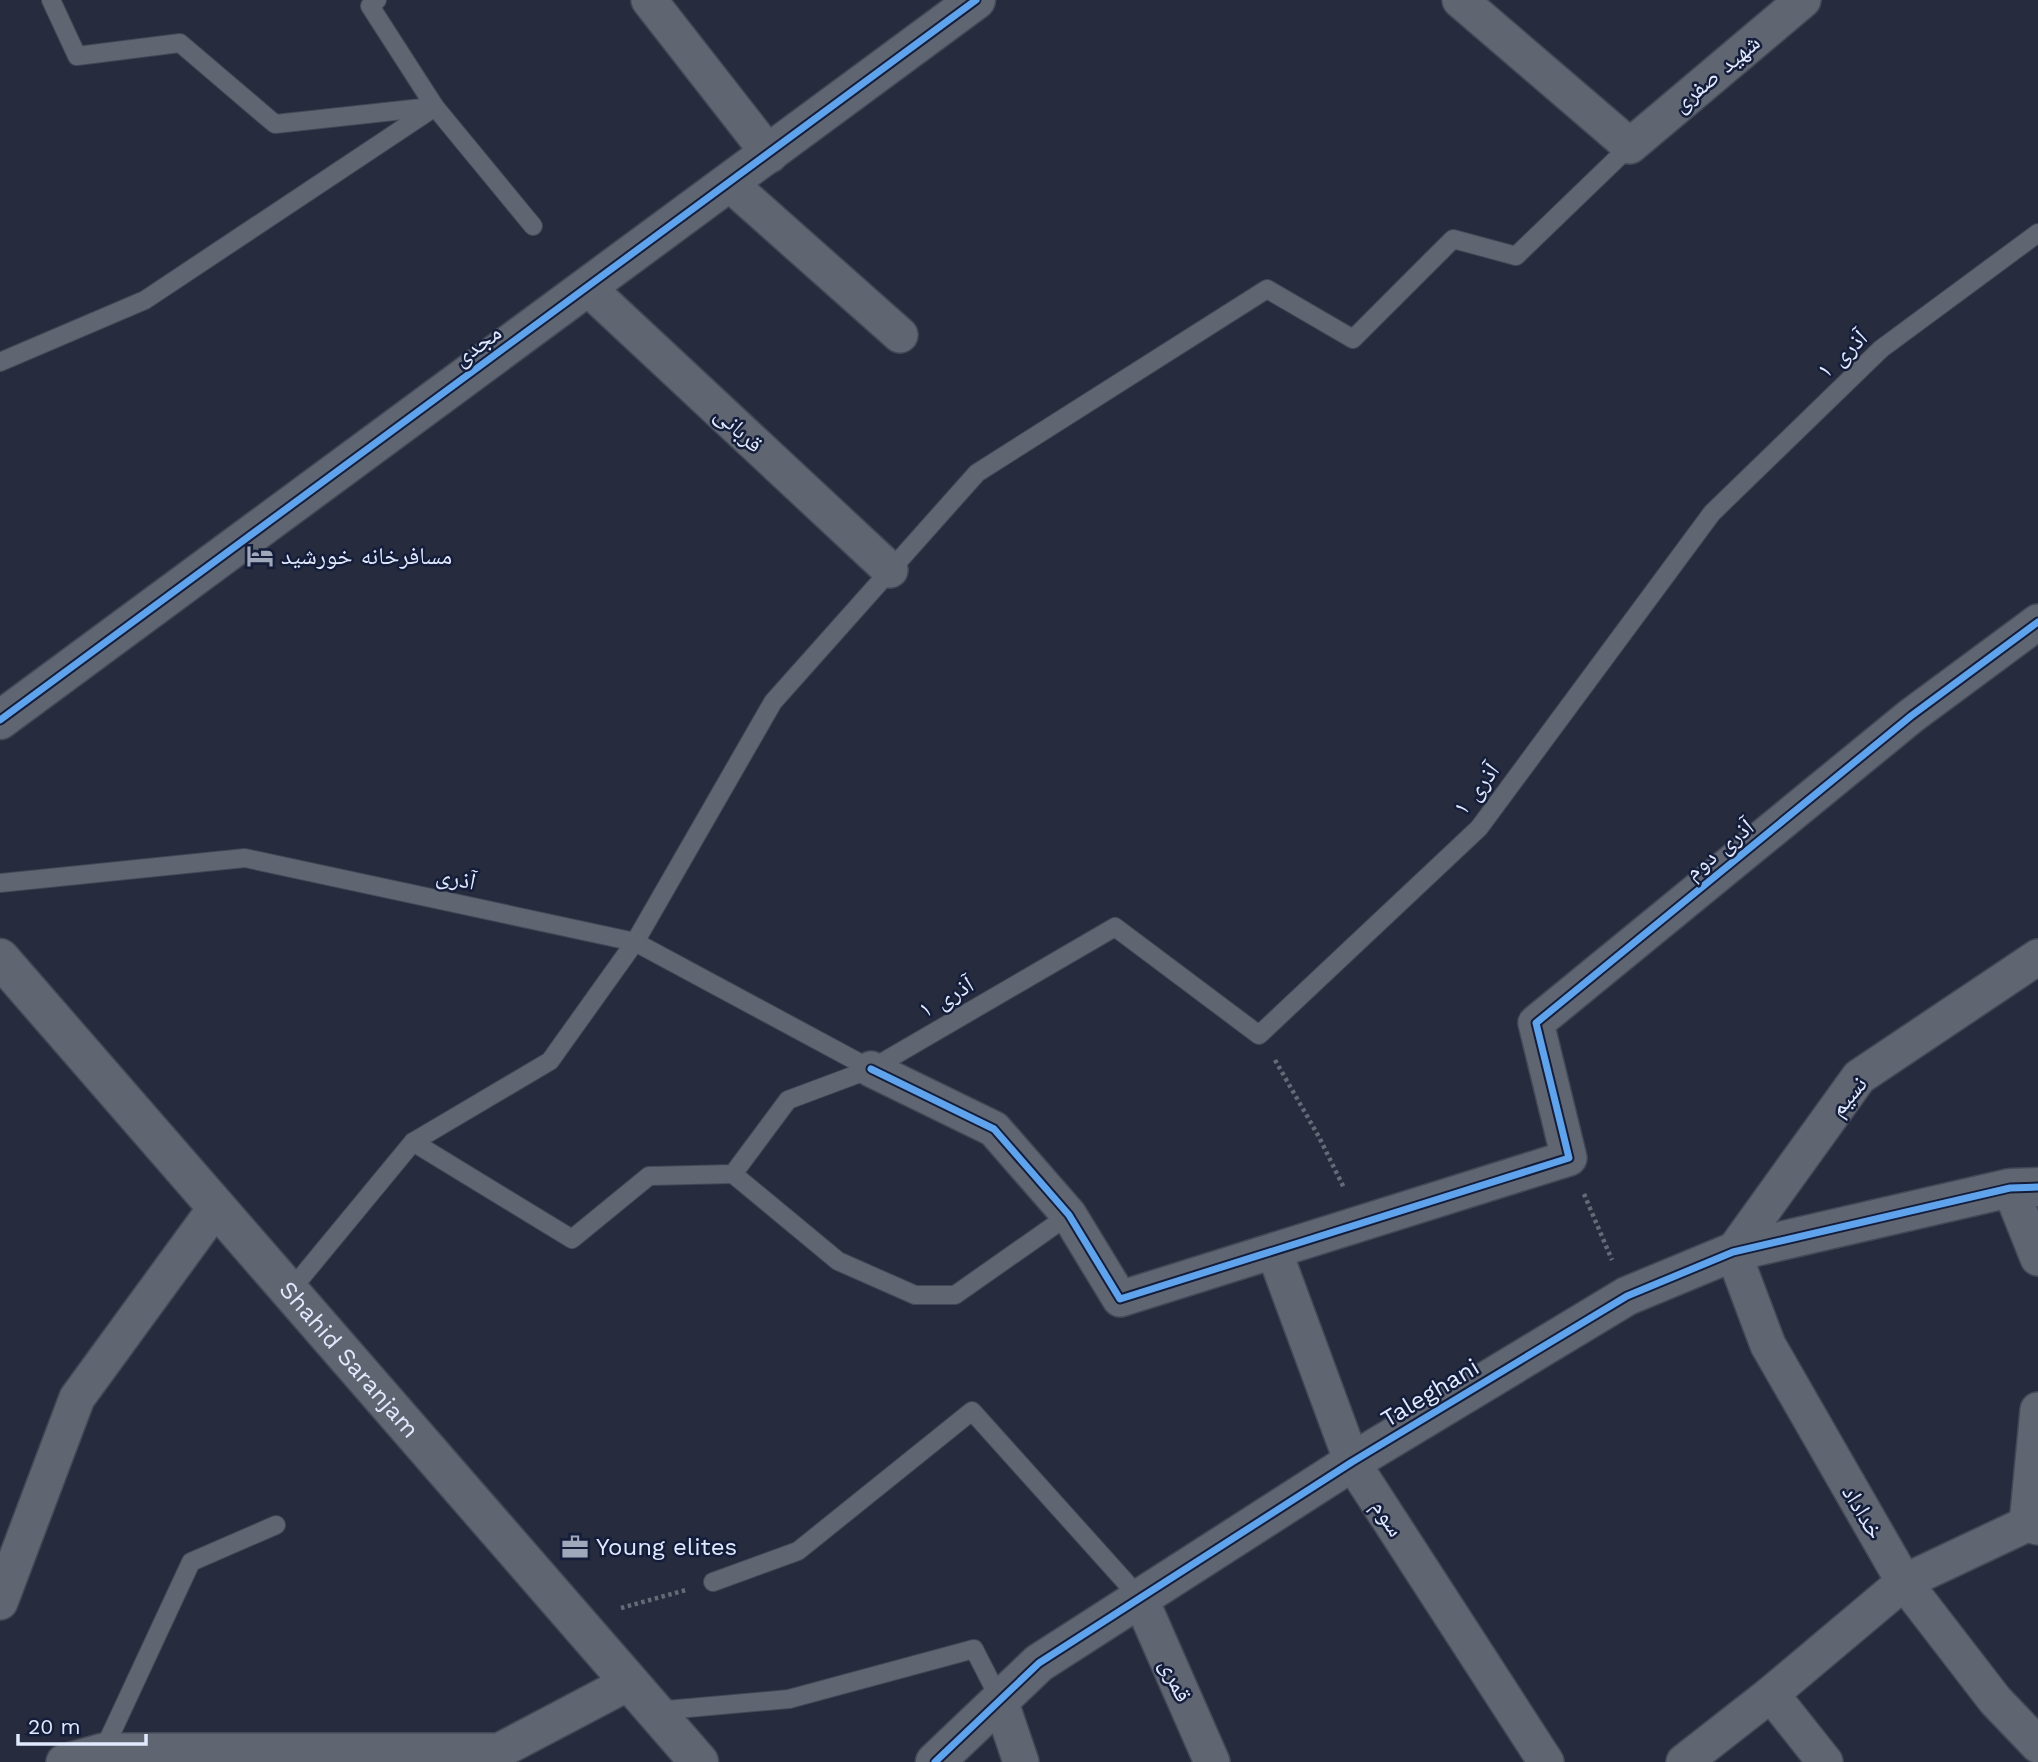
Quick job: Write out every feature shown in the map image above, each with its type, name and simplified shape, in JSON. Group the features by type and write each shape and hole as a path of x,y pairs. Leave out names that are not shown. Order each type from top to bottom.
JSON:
{"street":[{"path":"649,0 770,155"},
{"path":"1460,0 1630,146"},
{"name":"شهید صفری","path":"1630,146 1803,0"},
{"name":"مجدی","path":"0,720 770,155 967,3"},
{"path":"730,184 900,335"},
{"name":"قربانی","path":"587,288 890,570"},
{"name":"آذری دوم","path":"1569,1158 1536,1023 1912,716 2038,622"},
{"name":"نسیم","path":"1733,1252 1859,1077 2038,957"},
{"name":"Shahid Saranjam","path":"0,958 699,1762"},
{"path":"871,1069 994,1129 1069,1215 1120,1299 1569,1158"},
{"path":"2029,1180 2038,1258"},
{"name":"Taleghani","path":"935,1762 1039,1663 1352,1462 1627,1296 1733,1252 2029,1180"},
{"path":"0,1602 77,1398 216,1206"},
{"name":"سوم","path":"1274,1251 1352,1462 1546,1762"},
{"name":"خداداد","path":"1733,1252 1768,1345 1904,1581 1995,1700 2038,1745"},
{"path":"1684,1762 1771,1694 1904,1581 2033,1525 2038,1410"},
{"name":"قمری","path":"1140,1598 1212,1762"},
{"path":"64,1762 103,1751 499,1751 630,1682"},
{"path":"1771,1694 1825,1762"},
{"path":"1000,1700 1021,1762"}],"lane":[{"path":"51,0 77,56 180,43 275,124 435,107"},
{"path":"377,0 370,6 435,107 533,226"},
{"path":"0,362 145,300 435,107"},
{"path":"290,1291 413,1142 550,1061 635,942 773,702 977,473 1267,289 1353,339 1454,239 1516,256 1630,146"},
{"name":"آذری ۱","path":"871,1069 1115,927 1259,1035 1479,828 1712,513 1881,349 2038,233"},
{"name":"آذری","path":"0,883 245,858 635,942 871,1069"},
{"path":"733,1174 788,1100 871,1069"},
{"path":"413,1142 572,1240 649,1176 733,1174 838,1261 915,1295 955,1295 1069,1215"},
{"path":"713,1582 798,1551 971,1411 1140,1598"},
{"path":"103,1751 191,1562 276,1525"},
{"path":"655,1711 789,1699 974,1649 1000,1700"}],"path":[{"path":"1259,1035 1319,1137 1361,1224"},
{"path":"1569,1158 1627,1296"},
{"path":"576,1620 713,1582"}],"cycle path":[{"path":"0,720 976,0"},
{"path":"871,1069 994,1129 1069,1215 1120,1299 1569,1158 1536,1023 1911,716 2038,622"},
{"path":"935,1762 1039,1663 1352,1462 1627,1296 1733,1252 2010,1188 2038,1187"}],"place":[{"name":"مسافرخانه خورشید","path":"260,556"},
{"name":"Young elites","path":"575,1547"}]}
